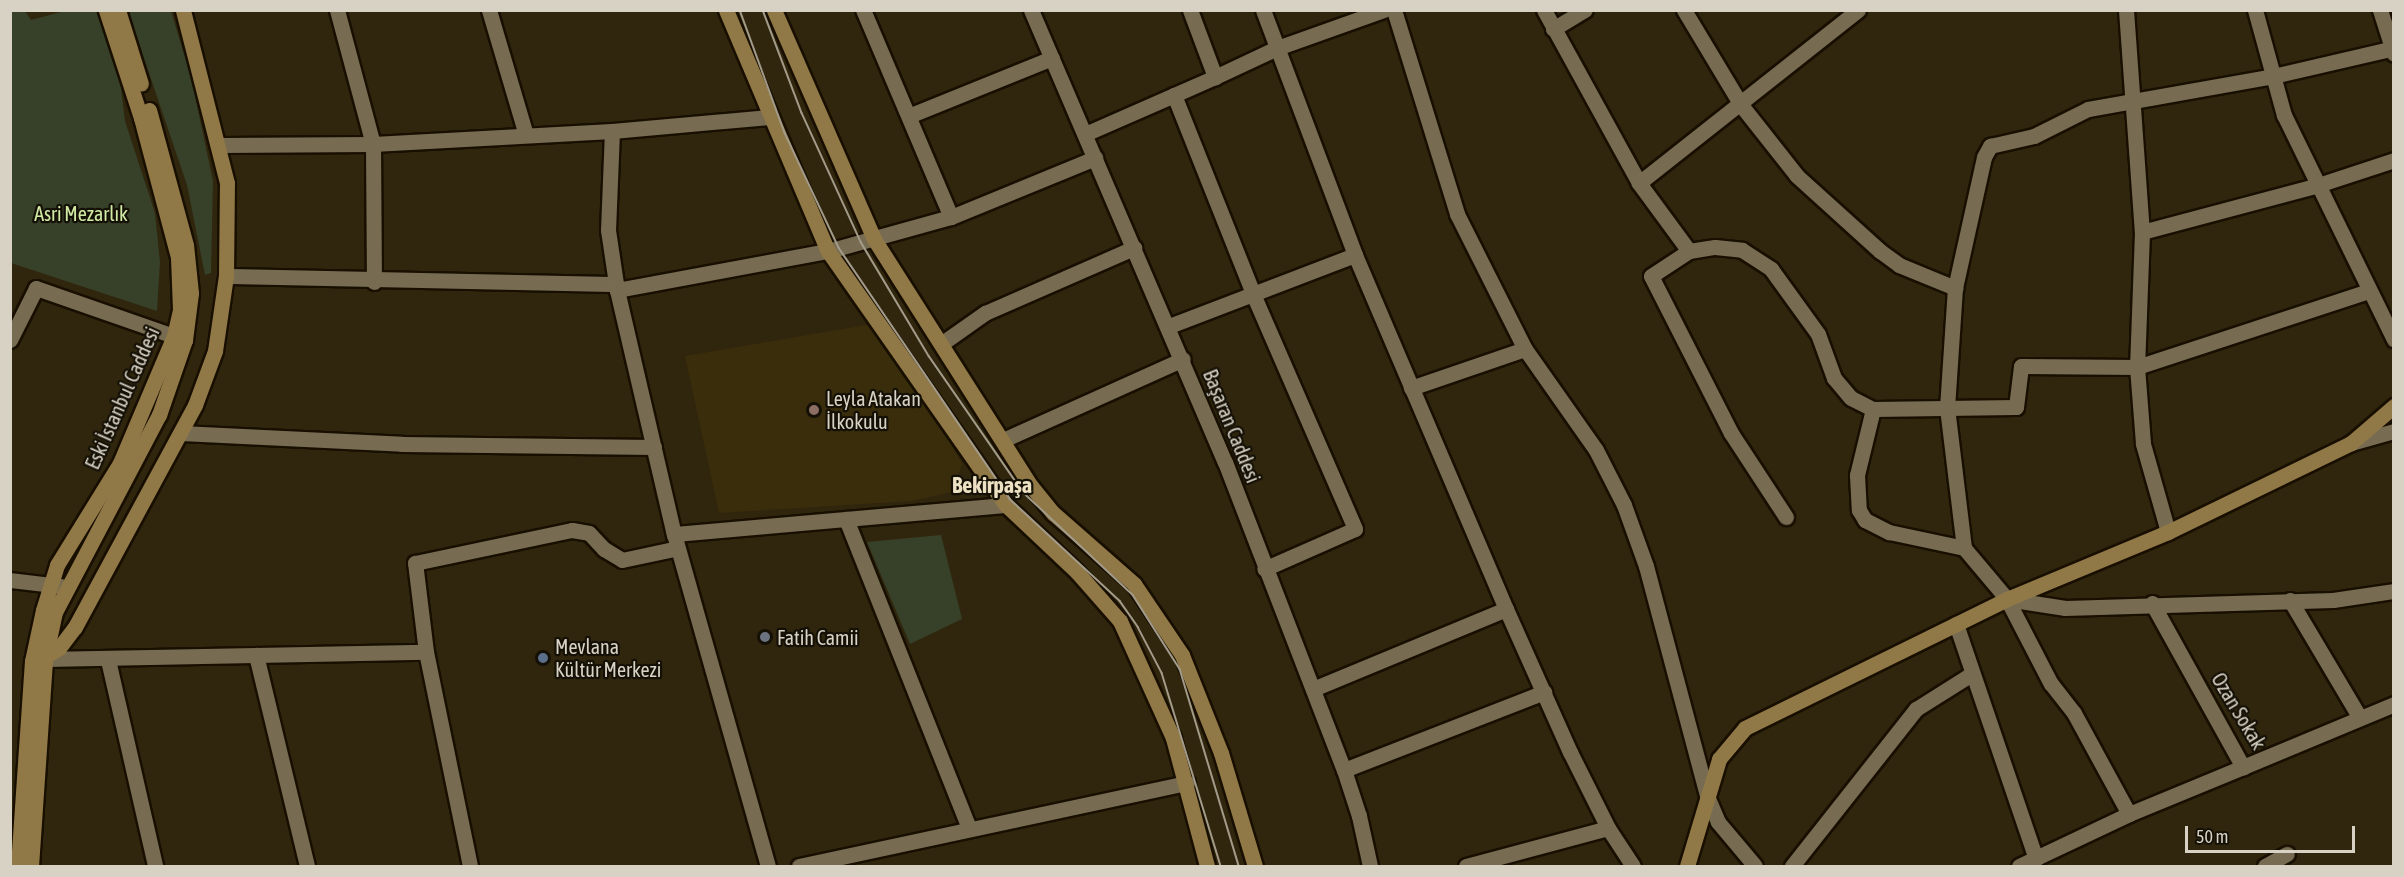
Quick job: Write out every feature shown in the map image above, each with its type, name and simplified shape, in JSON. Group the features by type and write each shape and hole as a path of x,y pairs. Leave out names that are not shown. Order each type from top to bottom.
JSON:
{"main road":[{"name":"Eski İstanbul Caddesi","path":"106,10 141,118 178,257 180,338"},
{"name":"Eski İstanbul Caddesi","path":"18,867 38,660 55,612 58,586 57,565 120,464 180,338 191,293 186,245 164,152 118,10"},
{"path":"38,660 67,640 75,627 181,433 215,351 226,276 229,206 220,145 183,10"},
{"path":"726,10 828,251 1006,505 1077,572 1120,621 1154,692 1187,783 1207,867"},
{"path":"774,10 874,239 1031,486 1053,513 1134,584 1167,629 1182,655 1221,753 1255,867"},
{"path":"1687,867 1719,759 1745,728 2007,598 2168,532 2351,443 2394,406"},
{"name":"Eski İstanbul Caddesi","path":"31,867 38,660"}],"street":[{"path":"337,10 372,144 374,282"},
{"path":"489,10 526,135"},
{"path":"863,10 911,115 951,217"},
{"name":"Başaran Caddesi","path":"1031,10 1183,359 1344,770 1359,816 1370,867"},
{"path":"1190,10 1215,76"},
{"path":"1263,10 1355,255 1506,609 1608,828 1633,867"},
{"path":"1085,134 1277,48 1384,10"},
{"path":"1394,10 1457,214 1525,350 1596,450 1624,505 1646,566 1707,796 1718,822 1755,867"},
{"path":"1544,10 1639,183 1689,251"},
{"path":"1553,29 1585,10"},
{"path":"1684,10 1741,105 1797,176 1846,224 1899,265 1955,288"},
{"path":"1639,183 1741,105 1858,10"},
{"path":"2126,10 2142,232 2137,368 2143,444 2168,532"},
{"path":"2255,10 2284,115 2315,186 2394,340"},
{"path":"2129,814 2074,713 2051,684 2007,598 1964,548 1947,408 1955,288 1984,158 1990,146 2034,136 2088,108 2273,76 2393,50 2380,10"},
{"path":"911,115 1052,58"},
{"path":"1174,95 1253,294 1355,528 1264,569"},
{"path":"220,145 372,144 612,132 770,117"},
{"path":"612,132 609,230 616,287 676,541 768,867"},
{"path":"226,276 374,282 616,287 828,251 874,239 951,217 1095,158"},
{"path":"2142,232 2315,186 2394,160"},
{"path":"1786,517 1731,434 1651,276 1689,251 1715,247 1742,250 1771,269 1818,334 1834,378 1851,398 1873,409 2016,408 2021,366 2137,368 2368,291"},
{"path":"941,344 985,313 1134,248"},
{"path":"1169,326 1355,255"},
{"path":"10,340 36,288 180,338"},
{"path":"1411,388 1525,350"},
{"path":"1003,440 1183,359"},
{"path":"1873,409 1857,475 1859,510 1865,520 1890,532 1964,548"},
{"path":"2351,443 2394,431"},
{"path":"181,433 402,444 654,447"},
{"path":"470,867 426,652 415,563 572,530 589,533 604,549 622,560 676,541 846,519 1006,505"},
{"path":"846,519 969,828"},
{"path":"10,580 58,586"},
{"path":"2007,598 2065,608 2152,603 2355,599 2394,591"},
{"path":"2290,600 2360,718"},
{"name":"Ozan Sokak","path":"2152,603 2243,767 2394,704"},
{"path":"1313,689 1506,609"},
{"path":"1956,624 1970,675 2036,859"},
{"path":"38,660 426,652"},
{"path":"256,656 307,867"},
{"path":"108,660 155,867"},
{"path":"1792,867 1916,708 1970,675"},
{"path":"1344,770 1544,692"},
{"path":"2019,867 2129,814 2243,767"},
{"path":"799,867 969,828 1187,783"},
{"path":"1466,867 1529,859 1608,828"},
{"path":"2265,867 2288,854"}],"shaded area":[{"name":"Leyla Atakan İlkokulu","path":"866,325 873,326 918,384 962,464 952,492 912,501 719,513 685,356"}],"green space":[{"name":"Asri Mezarlık","path":"11,11 25,11 31,20 65,11 101,11 118,64 125,121 155,213 160,262 157,311 11,263"},
{"path":"128,11 171,11 191,77 213,181 211,273 205,275 187,185"},
{"path":"941,535 962,619 910,644 867,542"}],"tram line":[{"path":"740,10 785,133 839,248 1010,499 1120,601 1138,627 1162,673 1221,866"},
{"path":"763,10 802,113 861,242 929,356 1024,493 1133,595 1180,669 1239,866"}],"place":[{"name":"Leyla Atakan İlkokulu","path":"814,410"},
{"name":"Fatih Camii","path":"765,637"},
{"name":"Mevlana Kültür Merkezi","path":"543,658"}],"district":[{"name":"Bekirpaşa","path":"992,486"}]}
